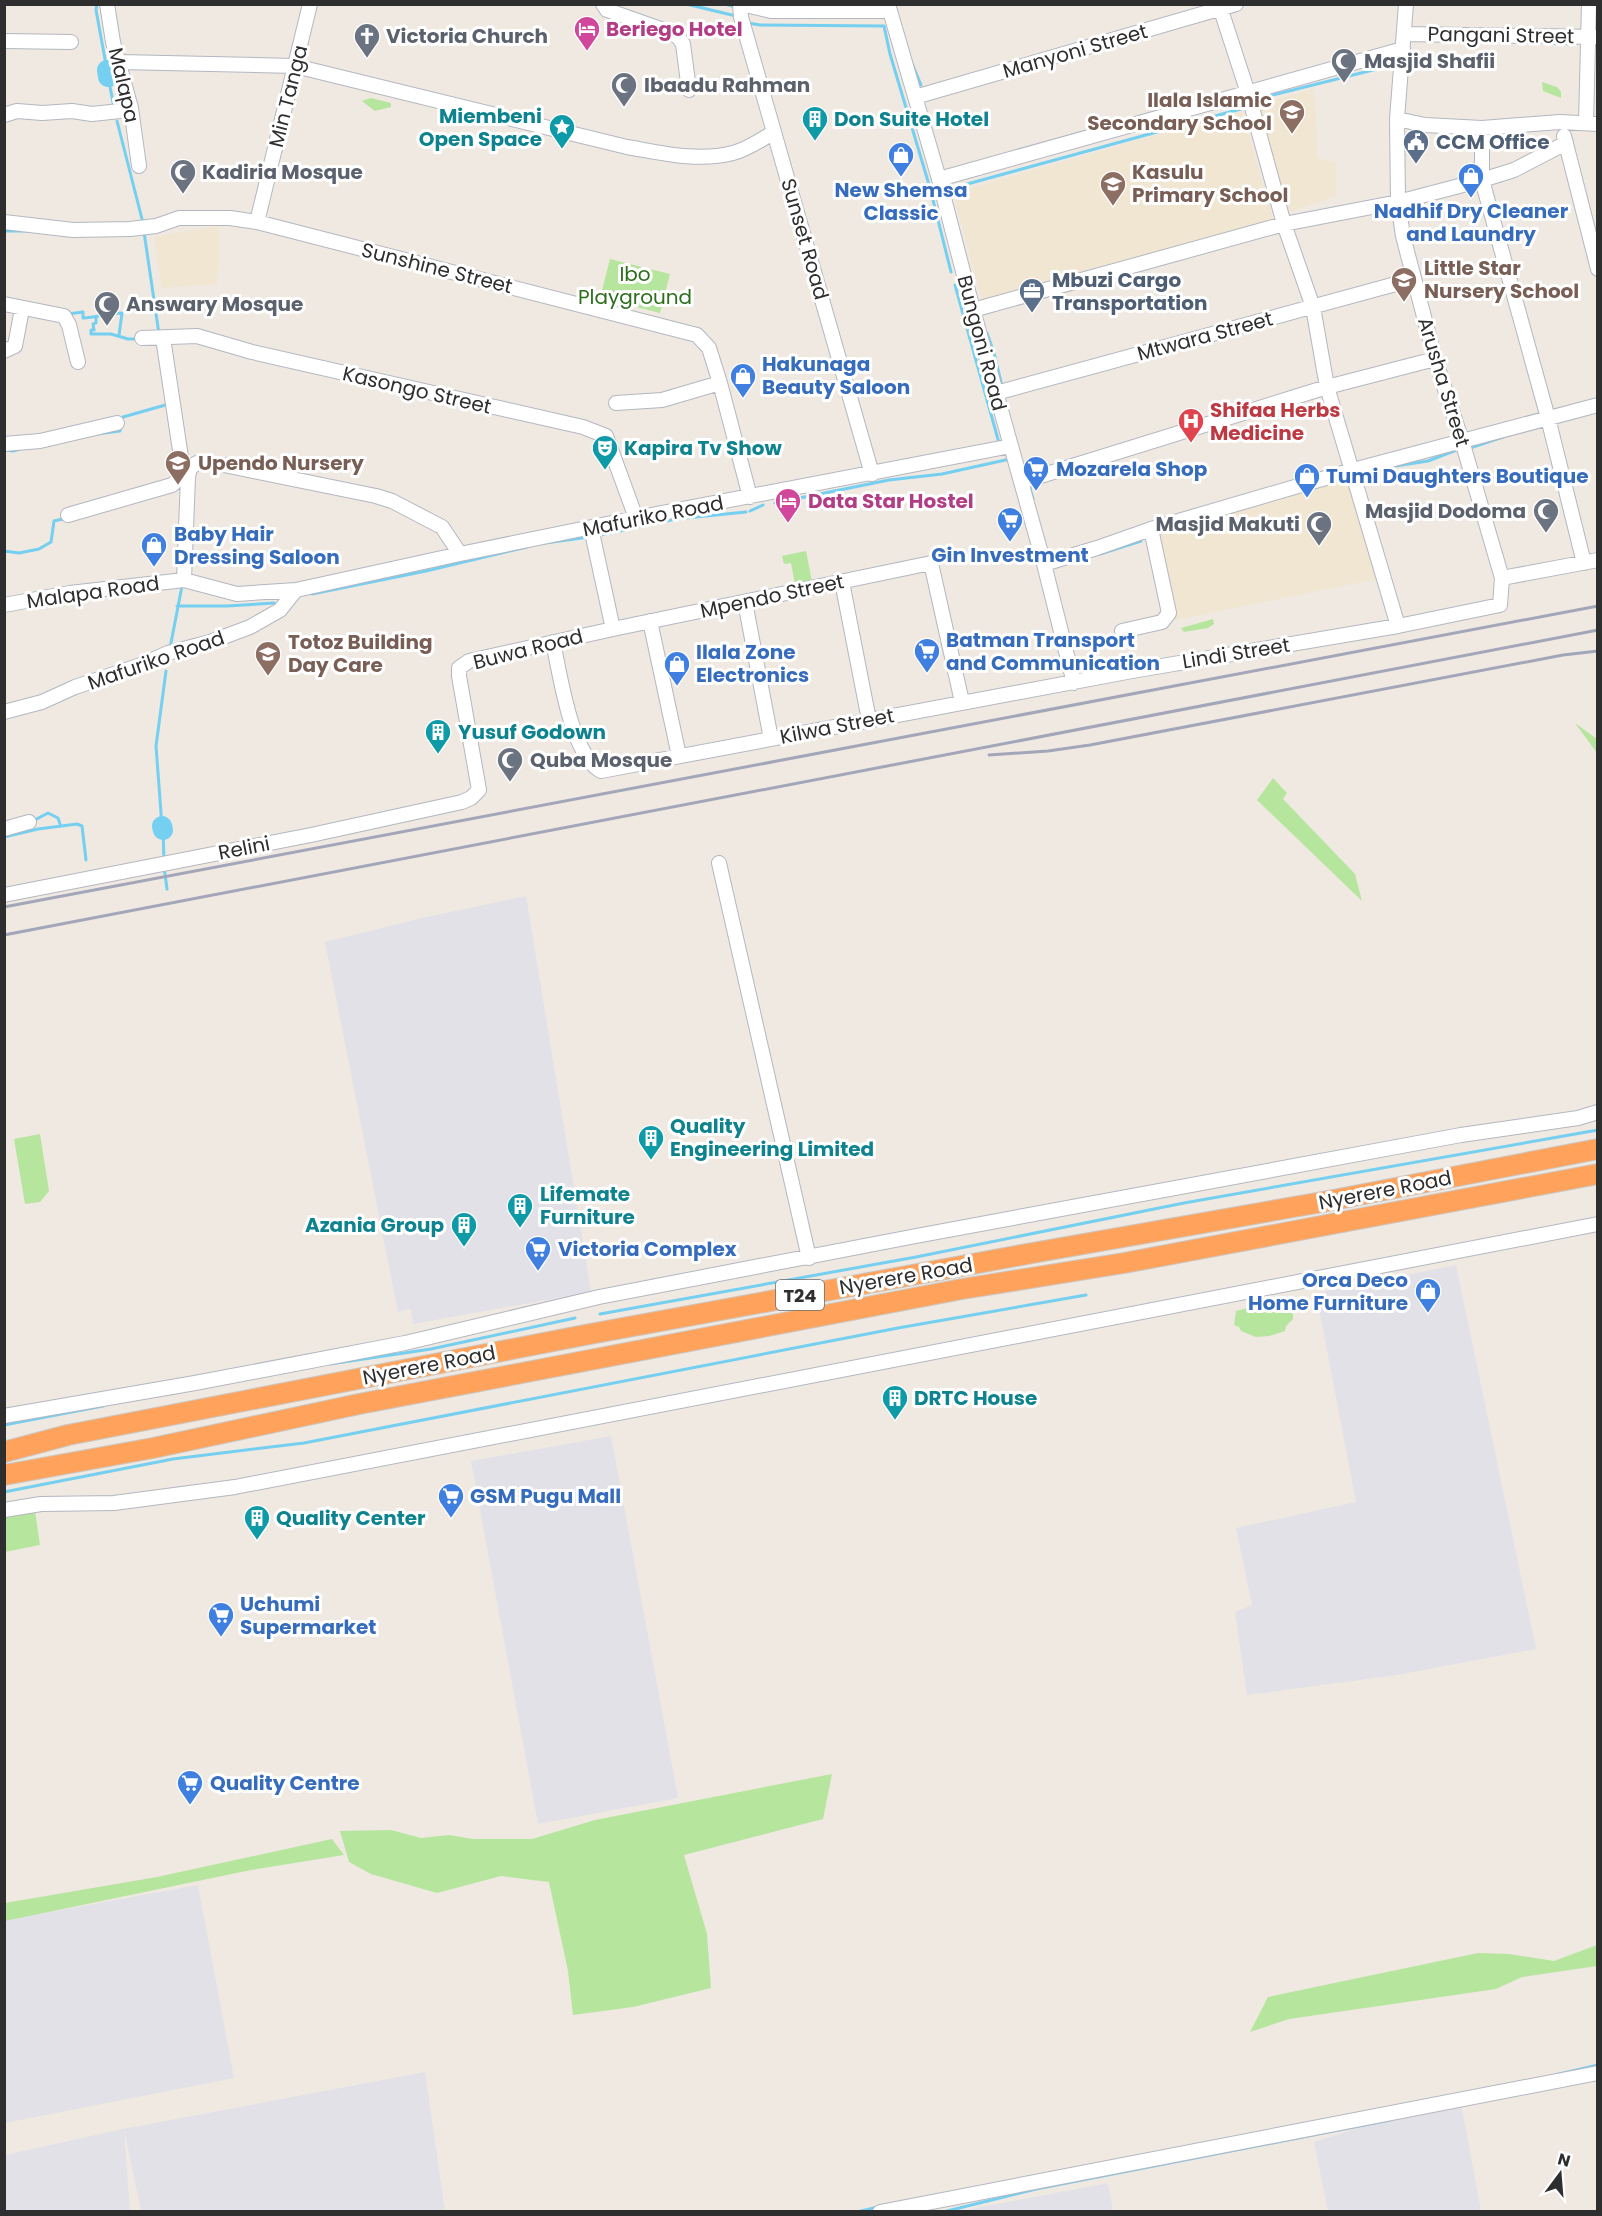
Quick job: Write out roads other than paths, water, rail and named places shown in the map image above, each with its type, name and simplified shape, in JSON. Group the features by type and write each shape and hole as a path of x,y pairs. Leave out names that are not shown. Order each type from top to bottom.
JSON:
{"highway":[{"name":"Nyerere Road","path":"4,1452 68,1435 590,1334 1328,1201 1598,1149"},
{"name":"Nyerere Road","path":"4,1475 153,1448 359,1404 962,1289 1124,1263 1598,1174"}],"street":[{"name":"Malapa","path":"107,4 113,42 131,108 139,166"},
{"name":"Min Tanga","path":"257,222 310,4"},
{"path":"603,4 607,10 672,33 679,38 683,44 689,90"},
{"path":"740,4 771,12 888,8"},
{"name":"Sunset Road","path":"740,4 740,14 872,474"},
{"name":"Manyoni Street","path":"915,97 1219,7 1236,4"},
{"name":"Arusha Street","path":"1406,4 1398,119 1398,202 1403,236 1435,359 1462,441 1502,578"},
{"path":"1398,119 1425,125 1482,128 1560,122 1592,124 1593,37 1588,4"},
{"path":"1219,7 1248,93 1284,224 1313,307 1327,387 1398,626"},
{"name":"Bungoni Road","path":"888,8 939,179 1044,564 1074,683"},
{"name":"Pangani Street","path":"1404,34 1593,37"},
{"path":"4,41 70,42"},
{"path":"939,179 1403,49"},
{"path":"120,62 295,66 616,145 697,158 732,153 751,146 774,132"},
{"path":"4,115 17,111 42,113 72,111 92,114 131,108"},
{"path":"1560,122 1598,269"},
{"path":"1482,128 1482,180 1548,418 1591,561 1502,578"},
{"path":"973,310 1284,224 1398,202 1482,180 1514,170 1566,143"},
{"name":"Sunshine Street","path":"4,222 63,229 96,230 130,230 156,226 179,218 230,218 257,222 697,335 709,348 750,497"},
{"name":"Mtwara Street","path":"996,393 1414,279"},
{"path":"4,304 64,316 69,325 78,362"},
{"path":"4,351 15,346 22,309"},
{"name":"Kasongo Street","path":"142,338 197,336 252,352 583,427 606,436 636,518"},
{"path":"68,515 171,485 180,478 181,457 163,338"},
{"path":"1021,482 1327,387 1435,359"},
{"path":"616,403 662,400 720,383"},
{"path":"1044,564 1353,470 1598,405"},
{"path":"4,444 40,441 117,423"},
{"name":"Mafuriko Road","path":"183,580 237,594 296,590 636,518 1011,446"},
{"path":"183,580 188,477 190,468 197,463 225,465 393,501 442,527 460,554"},
{"path":"591,528 613,629"},
{"path":"1122,632 1162,622 1169,612 1151,530"},
{"name":"Mpendo Street","path":"613,629 931,563 962,702"},
{"name":"Lindi Street","path":"1074,683 1398,626 1500,605 1502,578"},
{"name":"Malapa Road","path":"4,605 70,593 183,580"},
{"path":"842,582 869,720"},
{"name":"Mafuriko Road","path":"4,712 42,702 75,687 141,665 168,653 210,642 250,627 280,609 296,590"},
{"path":"745,602 771,739"},
{"path":"650,621 679,756"},
{"name":"Buwa Road","path":"478,790 459,668 469,661 613,629"},
{"name":"Kilwa Street","path":"553,642 575,736 594,768 601,771 962,702 1074,683"},
{"name":"Relini","path":"4,894 310,835 462,802 471,798 478,790"},
{"path":"4,828 29,822"},
{"path":"719,863 809,1258"},
{"path":"4,1416 405,1343 599,1297 1438,1139 1578,1118 1598,1112"},
{"path":"4,1510 40,1504 114,1503 235,1487 1598,1224"},
{"path":"880,2211 1598,2073"}],"waterway":[{"path":"97,4 96,10 107,70"},
{"path":"686,4 736,16"},
{"path":"725,4 736,7"},
{"path":"748,23 884,26 890,54 930,188 951,272"},
{"path":"1548,43 1572,44"},
{"path":"911,61 921,85"},
{"path":"1256,102 1261,98 1397,64"},
{"path":"107,70 108,77"},
{"path":"108,77 114,107"},
{"path":"949,189 1248,107"},
{"path":"117,121 143,223"},
{"path":"4,231 27,231"},
{"path":"144,232 159,334"},
{"path":"955,285 999,443"},
{"path":"68,314 83,312 83,318 122,313 119,335"},
{"path":"96,317 91,334 111,334 128,339 140,339"},
{"path":"987,333 1002,386"},
{"path":"97,434 120,431 123,417 169,404"},
{"path":"1470,448 1503,437"},
{"path":"6,450 20,449"},
{"path":"1389,467 1428,461 1459,449"},
{"path":"775,503 889,480 942,474 1010,459"},
{"path":"1029,485 1033,499"},
{"path":"750,511 763,505"},
{"path":"596,536 676,519 746,512"},
{"path":"4,551 19,553 39,549 51,542 54,521 67,518"},
{"path":"545,543 589,537"},
{"path":"1100,554 1141,541"},
{"path":"312,594 426,571 527,547"},
{"path":"170,648 182,586 180,585"},
{"path":"177,606 274,603"},
{"path":"162,826 156,746 166,671"},
{"path":"33,821 48,813 58,818 60,824"},
{"path":"4,837 38,829 77,824 82,826 86,860"},
{"path":"162,826 163,830"},
{"path":"163,830 164,860"},
{"path":"164,867 167,889"},
{"path":"600,1314 916,1257 1184,1203 1598,1130"},
{"path":"4,1492 173,1459 304,1443 898,1328 1086,1295"},
{"path":"330,1364 431,1349 575,1318"},
{"path":"4,1425 103,1406"},
{"path":"1555,2075 1598,2065"},
{"path":"943,2212 1036,2189 1390,2120"},
{"path":"857,2212 878,2207"}],"railway":[{"path":"4,907 1598,606"},
{"path":"4,935 1598,630"},
{"path":"989,755 1048,751 1090,745 1563,655 1598,651"}],"place":[{"name":"Beriego Hotel","path":"587,52"},
{"name":"Victoria Church","path":"367,59"},
{"name":"Masjid Shafii","path":"1344,84"},
{"name":"Ibaadu Rahman","path":"624,108"},
{"name":"Ilala Islamic Secondary School","path":"1292,135"},
{"name":"Don Suite Hotel","path":"815,142"},
{"name":"Miembeni Open Space","path":"562,150"},
{"name":"CCM Office","path":"1416,165"},
{"name":"New Shemsa Classic","path":"901,178"},
{"name":"Kadiria Mosque","path":"183,195"},
{"name":"Nadhif Dry Cleaner and Laundry","path":"1471,199"},
{"name":"Kasulu Primary School","path":"1113,207"},
{"name":"Little Star Nursery School","path":"1404,303"},
{"name":"Mbuzi Cargo Transportation","path":"1032,314"},
{"name":"Answary Mosque","path":"107,327"},
{"name":"Hakunaga Beauty Saloon","path":"743,399"},
{"name":"Shifaa Herbs Medicine","path":"1191,444"},
{"name":"Kapira Tv Show","path":"605,471"},
{"name":"Upendo Nursery","path":"178,486"},
{"name":"Mozarela Shop","path":"1036,492"},
{"name":"Tumi Daughters Boutique","path":"1307,499"},
{"name":"Data Star Hostel","path":"788,524"},
{"name":"Masjid Dodoma","path":"1546,534"},
{"name":"Gin Investment","path":"1010,543"},
{"name":"Masjid Makuti","path":"1319,547"},
{"name":"Baby Hair Dressing Saloon","path":"154,568"},
{"name":"Batman Transport and Communication","path":"927,674"},
{"name":"Totoz Building Day Care","path":"268,677"},
{"name":"Ilala Zone Electronics","path":"677,687"},
{"name":"Yusuf Godown","path":"438,755"},
{"name":"Quba Mosque","path":"510,783"},
{"name":"Quality Engineering Limited","path":"651,1161"},
{"name":"Lifemate Furniture","path":"520,1229"},
{"name":"Azania Group","path":"464,1248"},
{"name":"Victoria Complex","path":"538,1272"},
{"name":"Orca Deco Home Furniture","path":"1428,1314"},
{"name":"DRTC House","path":"895,1421"},
{"name":"GSM Pugu Mall","path":"451,1519"},
{"name":"Quality Center","path":"257,1541"},
{"name":"Uchumi Supermarket","path":"221,1638"},
{"name":"Quality Centre","path":"190,1806"}],"park label":[{"name":"Ibo Playground","path":"635,286"}]}
